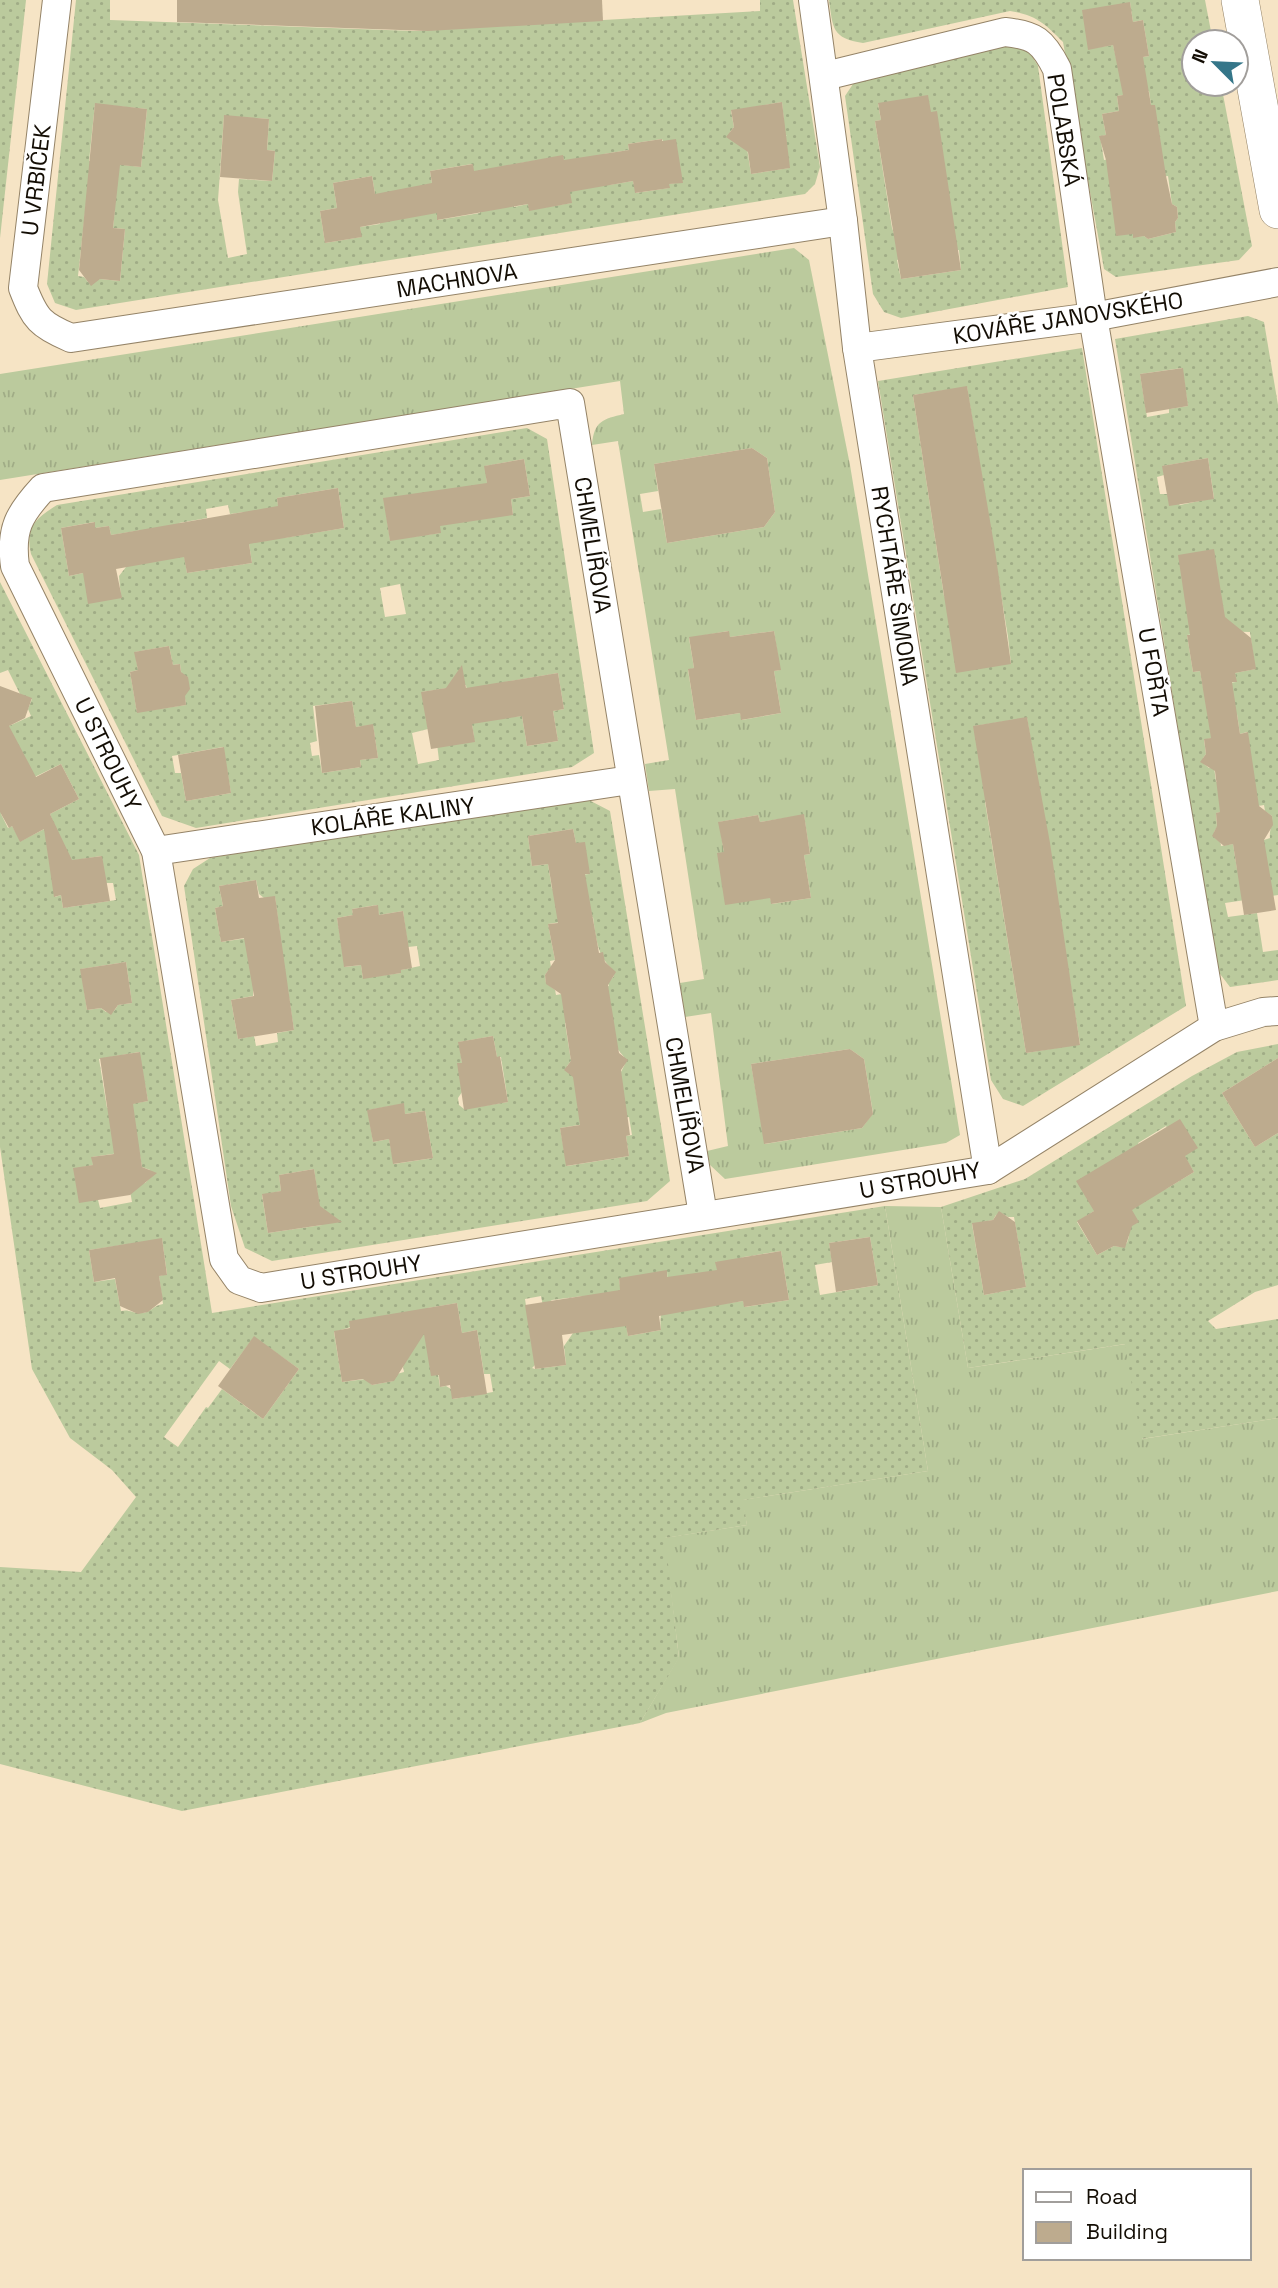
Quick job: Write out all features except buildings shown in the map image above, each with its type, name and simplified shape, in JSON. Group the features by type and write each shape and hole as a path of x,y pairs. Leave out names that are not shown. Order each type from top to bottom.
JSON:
{"street":[{"name":"U VRBIČEK","path":"57,0 23,288 32,311 47,328 71,338"},
{"name":"RYCHTÁŘE ŠIMONA","path":"813,0 825,76 857,348 988,1170"},
{"path":"1240,0 1278,210"},
{"name":"POLABSKÁ","path":"825,76 1004,32 1026,34 1046,48 1057,69 1093,317"},
{"name":"MACHNOVA","path":"71,338 843,221"},
{"name":"KOVÁŘE JANOVSKÉHO","path":"857,348 1093,317 1278,282"},
{"name":"U FOŘTA","path":"1093,317 1214,1027"},
{"name":"CHMELÍŘOVA","path":"43,488 570,402 703,1215"},
{"name":"U STROUHY","path":"43,488 27,505 16,524 13,546 15,565 156,850 224,1259 239,1280 261,1288 988,1170 1214,1027 1278,1011"},
{"name":"KOLÁŘE KALINY","path":"156,850 630,780"}],"green space":[{"path":"0,0 26,0 0,238"},
{"path":"76,0 110,0 110,20 414,31 760,11 760,0 793,0 820,167 815,184 805,194 76,310 55,303 47,284","holes":["782,102 784,121 778,122 779,135 787,135 789,168 751,174 746,142 730,132 734,127 731,111","95,104 147,109 141,167 89,161","224,116 269,119 267,150 275,151 272,181 239,179 238,192 247,254 228,258 218,200","662,139 682,182 669,184 669,188 636,193 633,181 609,185 604,154 629,150 628,144","563,156 571,203 530,210 528,204 514,207 509,178 521,163","472,164 480,213 438,220 430,171","372,176 380,224 360,227 361,237 325,243 320,211 337,208 333,183","86,204 115,207 113,228 125,229 120,281 100,279 88,282 84,277 78,276"]},
{"path":"829,0 1205,0 1210,28 1180,28 1180,98 1224,98 1252,246 1239,260 1116,277 1104,269 1063,42 1040,21 1010,11 863,43 840,35 833,25","holes":["1130,2 1133,22 1143,20 1149,56 1117,62 1113,45 1088,49","1149,91 1151,105 1155,105 1155,151 1104,160 1100,136 1106,135 1102,114 1119,111 1117,96","1168,176 1172,204 1177,207 1176,232 1148,239 1144,236 1134,237 1136,180"]},
{"path":"1005,43 1026,46 1038,66 1068,287 901,318 884,312 873,294 845,96 857,78","holes":["878,104 931,112 949,198 953,251 959,250 961,270 901,279 897,260 903,258 892,228 875,121 881,120"]},
{"path":"794,248 809,260 850,465 960,1135 946,1143 725,1179 710,1165 707,1151 728,1146 711,1013 685,1017 680,983 704,979 675,789 649,791 645,764 669,760 618,441 592,445 595,431 601,422 624,414 620,381 0,480 0,374","holes":["752,448 767,458 775,512 764,527 667,543 661,509 643,512 640,494 658,491 654,464","728,631 730,637 774,631 780,670 774,671 781,713 742,720 740,713 696,720 688,670 694,668 689,638","758,815 760,822 804,815 810,854 804,855 811,898 772,904 770,898 724,852 719,822","850,1049 864,1059 873,1113 862,1128 765,1144 751,1064"]},
{"path":"1248,316 1264,322 1278,405 1278,895 1225,903 1228,917 1257,913 1263,952 1278,950 1278,980 1230,987 1217,970 1115,339","holes":["1182,368 1188,406 1147,417 1140,374","1208,458 1214,498 1180,505 1167,494 1160,494 1157,477 1164,475 1163,466","1214,631 1250,632 1255,669 1235,673 1236,682 1203,687 1200,671 1193,672 1187,635","1237,714 1240,734 1247,732 1245,777 1216,782 1214,767 1209,768 1204,764 1204,740 1211,738","1264,805 1265,811 1272,816 1270,838 1264,840 1237,869 1233,844 1221,846 1215,838 1216,813"]},
{"path":"1082,348 1186,1006 1023,1106 1003,1099 991,1080 878,381","holes":["967,387 1008,637 1011,664 944,596 913,395","1027,718 1040,794 974,726","1040,795 1080,1044 1026,1053 985,802"]},
{"path":"527,428 547,439 594,753 572,767 196,828 162,816 31,554 31,530 43,515 57,505","holes":["524,459 530,496 511,499 513,515 487,483 485,466","338,488 344,528 283,538 277,498","384,498 438,513 440,533 390,540","228,505 230,514 244,512 252,563 187,573 179,523 207,518 206,509","94,522 95,528 109,526 111,535 142,530 126,567 119,576 121,598 83,573 69,576 61,528","400,584 406,614 385,617 380,588","169,646 173,665 180,664 186,705 137,712 130,672 138,670 135,652","558,673 564,709 553,711 558,741 527,746 522,716 511,717 505,682","466,685 474,737 437,744 439,760 418,764 412,733 428,729 422,692","352,701 356,727 373,725 378,758 360,760 361,767 322,773 319,755 312,756 310,743 317,741 313,706","223,747 231,793 186,801 181,773 175,773 172,756"]},
{"path":"0,582 139,855 212,1313 885,1206 928,1471 743,1500 747,1525 665,1538 679,1658 640,1723 182,1811 0,1764 0,1567 81,1572 136,1497 112,1470 70,1438 32,1369 0,1147 0,801 1,814 8,828 12,826 21,841 54,824 50,814 79,799 61,764 0,794 9,726 31,716 28,709 32,699 20,694 8,670 0,673","holes":["101,856 106,883 113,883 116,900 63,908 61,895 55,897 57,863","126,962 132,1003 118,1005 114,1011 106,1012 101,1008 87,1010 81,969","139,1052 148,1101 107,1108 99,1059","139,1150 142,1167 150,1170 151,1177 145,1183 129,1185 132,1202 100,1208 98,1200 74,1169 93,1165 92,1157","870,1237 878,1285 820,1295 815,1265 832,1262 829,1243","162,1239 167,1274 159,1276 163,1304 143,1313 121,1311 115,1279 94,1282 89,1250","781,1251 789,1300 745,1307 743,1301 722,1304 716,1261 718,1266 744,1257","667,1271 661,1330 628,1336 619,1279","541,1296 543,1306 552,1300 583,1296 573,1333 564,1346 566,1365 532,1368 535,1365 525,1299","457,1303 462,1333 477,1330 484,1374 490,1374 493,1392 453,1399 451,1389 440,1387 428,1308","395,1314 404,1372 397,1374 393,1381 372,1385 366,1379 342,1382 334,1332","254,1337 299,1369 263,1419 222,1389 178,1447 164,1437 219,1361 230,1369"]},
{"path":"585,798 610,811 670,1181 647,1201 272,1261 245,1248 231,1206 184,886 193,869 210,858 481,812","holes":["573,829 589,874 581,875 582,884 552,889 548,864 532,866 528,836","256,880 259,894 264,898 275,897 280,933 221,942 215,908 223,906 219,886","377,905 379,915 403,911 408,947 417,946 420,966 401,970 401,973 363,978 361,965 345,967 337,918 353,915 352,909","593,917 600,952 614,976 608,983 609,986 556,995 555,990 546,983 545,975 551,967 550,961 555,960 548,924","264,988 288,991 294,1030 277,1033 278,1042 256,1046 254,1036 238,1039 231,1000 253,996 253,990","593,1018 624,1057 625,1064 621,1072 567,1066 571,1061 565,1023","493,1036 497,1057 501,1057 508,1102 464,1109 459,1105 458,1098 462,1092 458,1063 462,1063 459,1042","403,1104 405,1114 425,1111 433,1158 394,1164 389,1139 373,1142 368,1110","629,1117 632,1135 626,1136 629,1156 567,1166 560,1128","314,1169 322,1225 268,1233 262,1195 281,1191 279,1175"]},
{"path":"1278,1044 1278,1058 1222,1093 1255,1147 1278,1133 1278,1285 1255,1292 1208,1321 1216,1329 1278,1319 1278,1418 1141,1439 1125,1344 968,1368 941,1207 1025,1179 1192,1076 1237,1052","holes":["1166,1126 1194,1172 1166,1189 1138,1143","1094,1211 1129,1236 1127,1243 1097,1255 1077,1222","996,1215 1014,1217 1026,1287 984,1295 972,1224 993,1220"]},
{"path":"885,1206 941,1207 968,1368 1126,1344 1142,1439 1278,1418 1278,1591 666,1713 640,1723 679,1657 664,1538 747,1525 742,1500 928,1471"}]}
